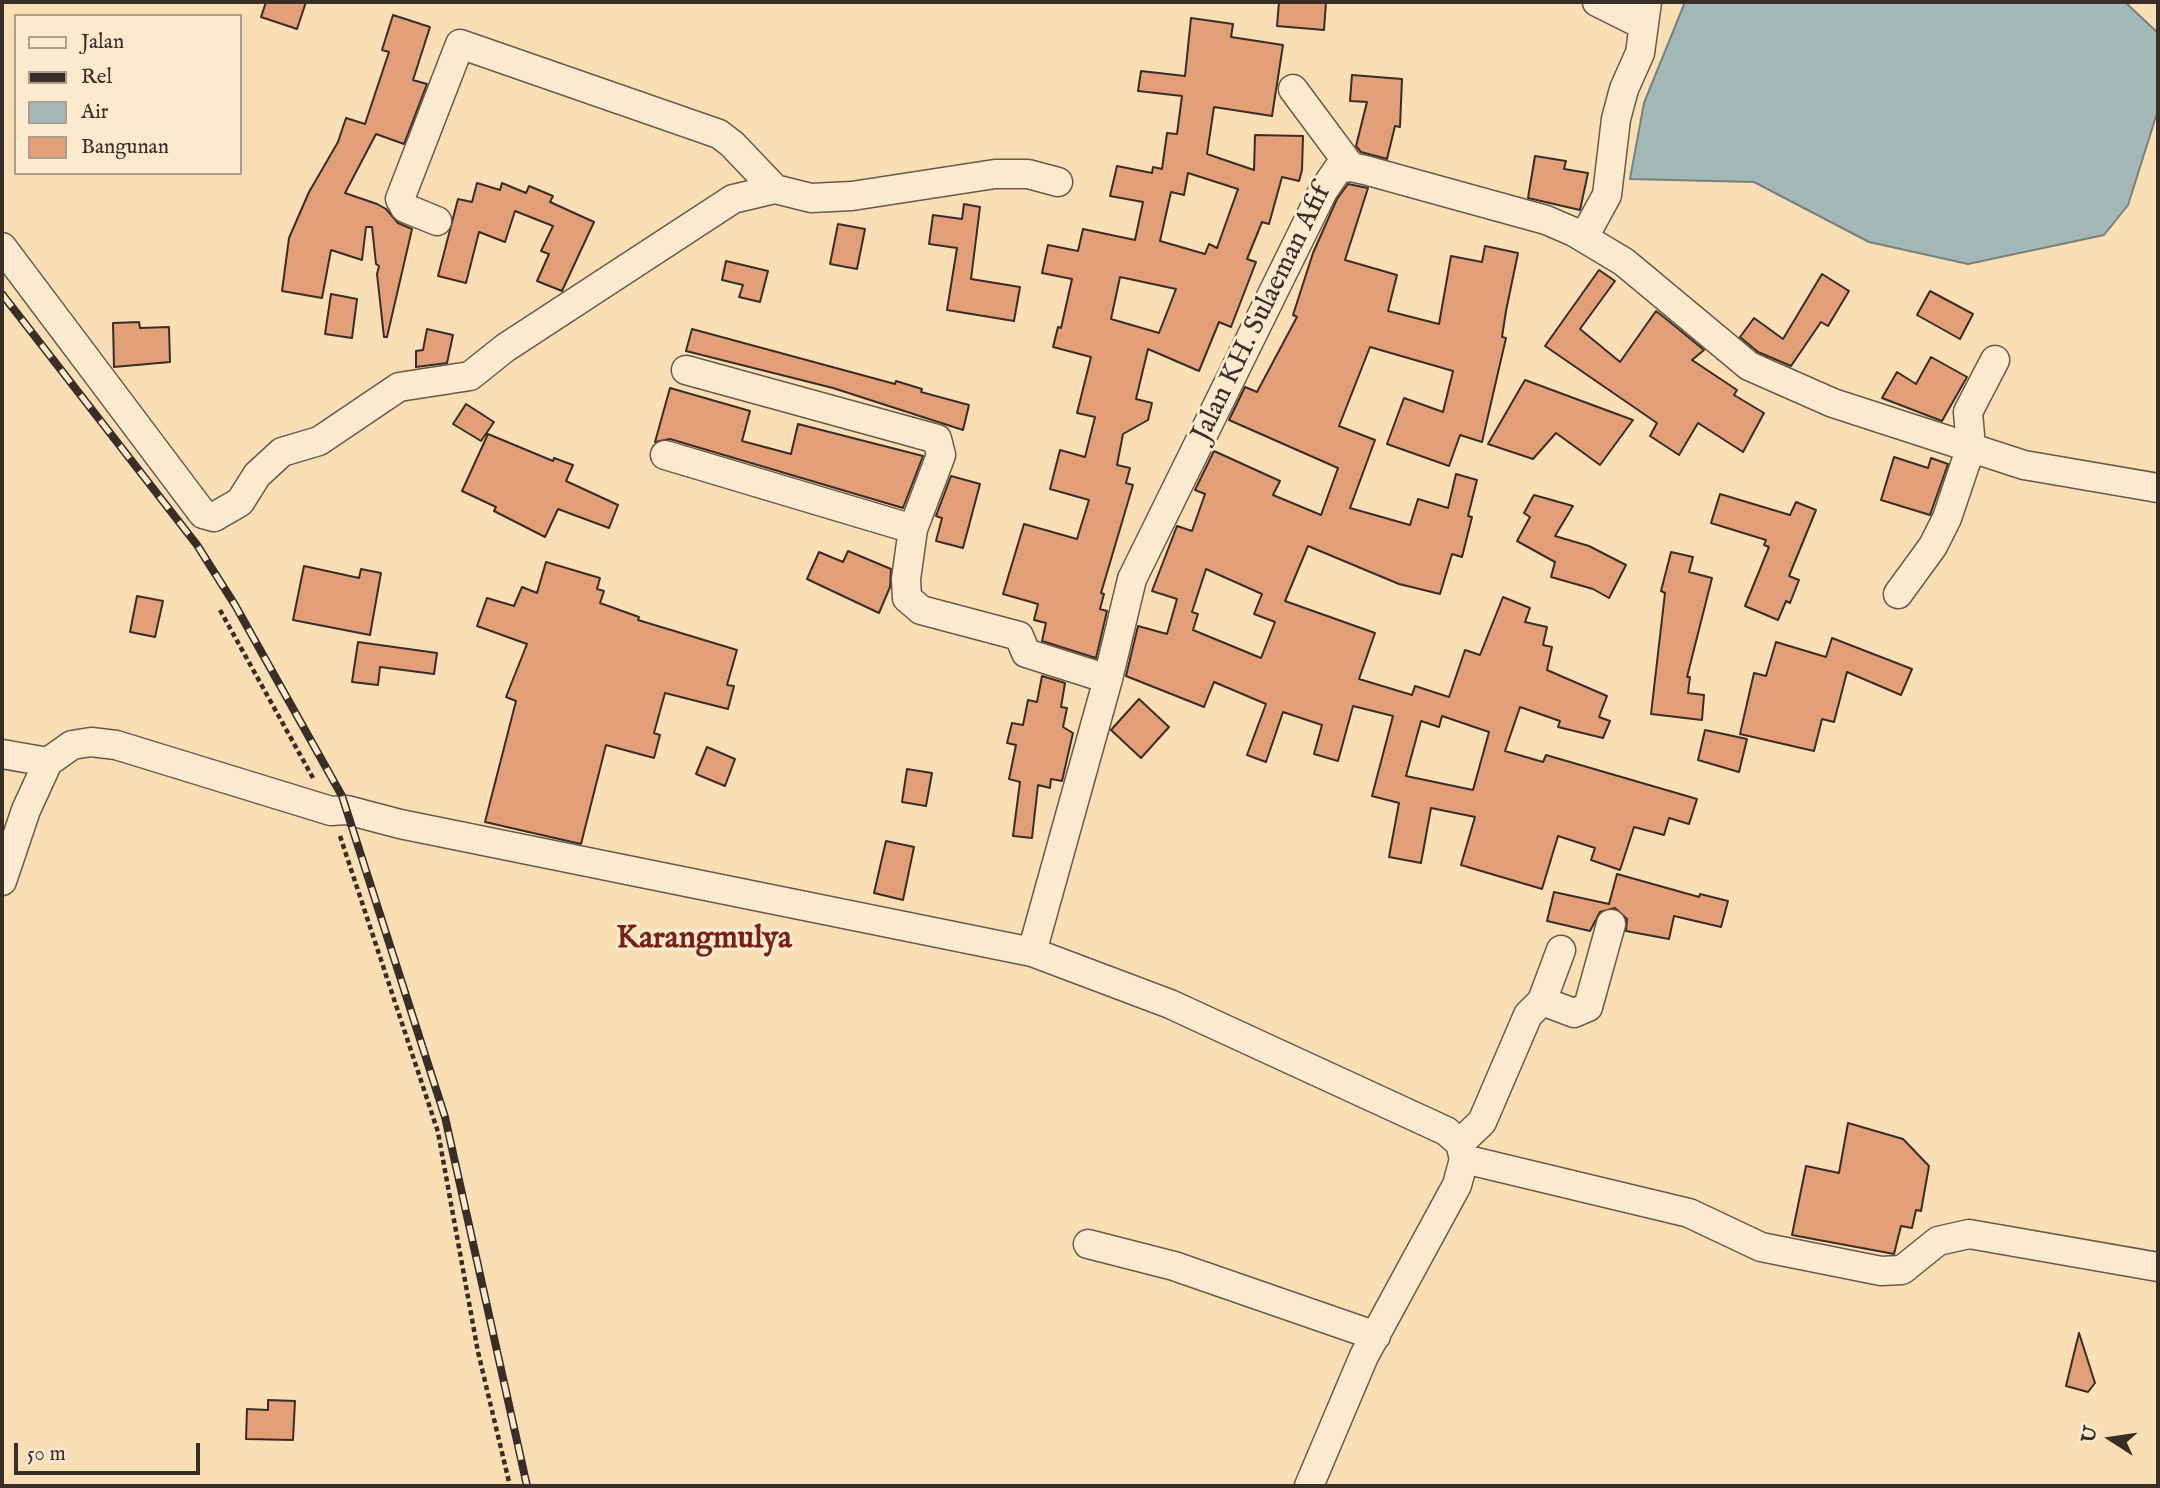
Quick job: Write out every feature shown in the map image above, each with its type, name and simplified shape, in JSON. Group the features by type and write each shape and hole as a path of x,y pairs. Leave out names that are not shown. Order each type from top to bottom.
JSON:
{"street":[{"path":"1584,237 1606,195 1616,119 1624,89 1640,53 1645,13 1597,2"},
{"path":"437,221 405,208 400,199 460,44 719,134 733,144 775,189"},
{"path":"1293,89 1351,167"},
{"name":"Jalan KH. Sulaeman Afif","path":"1032,952 1108,679 1132,579 1330,177 1338,169 1351,167 1546,220 1584,237 1624,262 1749,366 1833,403 2024,465 2158,488"},
{"path":"2,247 203,514 214,517 240,502 257,475 282,452 319,441 399,387 470,376 505,348 733,199 775,189 811,198 852,196 995,174 1028,174 1059,182"},
{"path":"1898,594 1937,537 1971,447 1968,412 1995,360"},
{"path":"686,370 937,439 941,455 913,529 906,579 907,598 921,610 1020,636 1026,653 1108,679"},
{"path":"665,455 913,529"},
{"path":"2,881 26,810 48,762 72,745 91,742 116,745 331,811 347,810 576,861 1032,952 1170,1004 1446,1131 1462,1151 1689,1213 1761,1247 1881,1271 1902,1270 1938,1241 1969,1234 2158,1267"},
{"path":"2,754 48,762"},
{"path":"1542,1001 1574,1013 1588,1007 1611,924"},
{"path":"1308,1486 1364,1356 1457,1185 1462,1151 1482,1122 1528,1016 1542,1001 1561,950"},
{"path":"1088,1244 1174,1266 1376,1336"}],"path":[{"path":"220,610 331,811 438,1132 478,1352 510,1486"}],"water":[{"path":"1685,2 2125,2 2158,33 2158,110 2128,205 2104,235 1968,264 1869,242 1754,182 1630,179 1644,103"}],"building":[{"path":"266,2 306,2 297,29 261,17"},
{"path":"1279,2 1326,2 1324,30 1277,26"},
{"path":"393,15 430,27 413,80 427,84 404,144 376,134 345,193 377,204 386,209 398,223 412,229 387,337 384,337 377,274 379,266 376,264 372,227 366,227 362,260 331,250 322,298 282,291 289,238 309,192 338,142 346,118 365,124 389,52 382,50"},
{"path":"1191,18 1233,24 1231,37 1283,45 1272,116 1214,107 1207,154 1254,170 1255,135 1303,136 1302,170 1299,181 1282,177 1269,224 1262,222 1247,259 1256,262 1231,327 1219,322 1199,371 1148,349 1136,399 1152,403 1148,420 1123,434 1117,465 1130,468 1126,483 1133,485 1101,593 1104,594 1100,609 1107,611 1096,658 1042,641 1046,623 1034,620 1038,604 1003,594 1024,524 1077,539 1089,500 1050,489 1060,450 1085,457 1095,417 1077,413 1091,357 1053,347 1058,327 1061,328 1072,279 1042,273 1048,245 1078,251 1083,229 1135,240 1143,202 1110,196 1117,166 1152,173 1153,167 1162,169 1167,133 1177,134 1182,96 1138,91 1141,71 1185,76","holes":["1188,173 1238,189 1217,248 1209,244 1205,254 1160,241 1171,192 1184,195","1120,277 1176,289 1159,333 1111,319"]},
{"path":"1352,75 1402,79 1400,127 1395,126 1387,159 1361,152 1356,146 1367,102 1350,101"},
{"path":"1535,156 1566,161 1564,169 1588,173 1580,210 1528,198"},
{"path":"477,183 500,190 502,183 526,193 529,186 553,196 550,202 594,222 562,291 537,281 549,254 541,251 553,226 515,211 505,242 479,232 466,283 438,276 458,199 472,202"},
{"path":"1348,184 1368,188 1345,260 1397,275 1388,311 1439,324 1451,256 1482,262 1485,246 1518,253 1502,337 1506,338 1482,442 1460,435 1449,466 1387,444 1404,398 1443,412 1453,371 1370,347 1339,426 1375,440 1350,508 1410,525 1418,499 1448,508 1456,474 1477,480 1468,516 1472,517 1462,557 1452,554 1440,594 1399,584 1308,546 1285,601 1375,633 1359,679 1412,695 1415,686 1449,697 1465,650 1480,655 1503,597 1530,608 1525,622 1547,627 1543,645 1552,647 1547,670 1607,696 1599,717 1610,721 1603,738 1558,727 1560,721 1520,707 1505,751 1543,762 1546,755 1697,799 1689,824 1669,818 1664,835 1634,827 1620,870 1591,860 1595,848 1558,836 1542,889 1461,865 1475,817 1431,808 1421,863 1389,857 1399,803 1372,796 1393,716 1353,706 1338,761 1314,754 1322,725 1283,712 1266,762 1247,755 1266,704 1214,682 1204,707 1126,676 1138,626 1167,634 1177,599 1152,591 1177,526 1192,531 1205,494 1195,490 1214,451 1280,481 1273,495 1321,515 1338,468 1229,420 1245,387 1257,392 1297,317 1293,315 1313,253 1337,199","holes":["1206,569 1262,594 1254,614 1275,622 1261,658 1193,630 1198,614 1192,612","1442,716 1489,732 1473,790 1406,776 1421,721 1439,727"]},
{"path":"964,204 980,207 971,279 1020,287 1014,321 947,310 957,248 929,244 933,215 962,219"},
{"path":"838,224 865,229 857,269 830,264"},
{"path":"726,261 768,271 760,302 739,297 743,285 722,280"},
{"path":"1599,270 1615,281 1580,329 1620,362 1656,311 1704,350 1692,360 1737,390 1734,395 1764,413 1743,452 1698,423 1679,455 1650,436 1657,423 1545,346"},
{"path":"1822,274 1849,291 1828,326 1821,322 1791,366 1758,352 1740,337 1754,318 1783,339"},
{"path":"1930,291 1973,314 1960,339 1917,315"},
{"path":"331,294 357,299 352,338 325,334"},
{"path":"139,322 140,328 169,327 170,362 114,367 113,323"},
{"path":"427,329 453,335 447,363 416,367 416,351 423,350"},
{"path":"692,329 895,384 896,381 922,389 921,392 969,405 963,430 833,388 686,351"},
{"path":"1931,357 1967,377 1942,421 1882,398 1897,372 1916,384"},
{"path":"1525,380 1633,420 1600,465 1556,433 1533,459 1488,444"},
{"path":"670,388 750,411 742,441 791,454 798,424 923,456 903,508 670,439 655,442"},
{"path":"466,404 494,422 481,441 453,424"},
{"path":"488,434 553,461 554,458 573,465 566,481 618,505 609,528 558,509 545,537 494,511 496,507 462,491"},
{"path":"1894,457 1928,468 1931,458 1948,464 1930,515 1881,500"},
{"path":"951,476 980,484 963,548 936,541 942,518 936,516"},
{"path":"1720,494 1790,515 1796,502 1816,510 1789,576 1799,580 1790,603 1786,601 1778,620 1745,606 1769,547 1764,545 1766,540 1711,523"},
{"path":"1534,495 1573,506 1555,536 1589,546 1626,565 1609,598 1593,589 1551,577 1555,562 1517,541 1530,517 1524,513"},
{"path":"848,551 891,569 890,587 879,613 807,579 819,552 843,562"},
{"path":"1671,552 1693,557 1689,572 1712,578 1687,677 1690,677 1688,693 1704,695 1702,720 1651,714 1665,593 1661,591"},
{"path":"546,562 600,578 597,589 604,591 600,603 639,617 638,620 737,650 727,685 734,686 728,709 665,693 654,733 660,735 654,758 606,745 581,844 485,822 516,701 506,697 527,644 477,626 487,598 514,606 522,587 537,593"},
{"path":"304,566 359,578 361,569 381,573 370,635 293,620"},
{"path":"137,596 163,601 155,637 130,632"},
{"path":"1832,638 1912,669 1901,695 1847,672 1834,722 1822,719 1814,751 1740,734 1754,673 1766,676 1776,642 1826,657"},
{"path":"358,642 437,653 434,674 380,667 378,685 352,682"},
{"path":"1042,676 1065,683 1061,707 1067,708 1063,727 1073,733 1062,781 1051,779 1050,788 1038,785 1032,838 1013,836 1020,782 1009,779 1016,745 1007,743 1012,723 1023,725 1028,700 1037,702"},
{"path":"1139,699 1169,727 1141,758 1111,730"},
{"path":"1705,730 1747,739 1739,772 1698,760"},
{"path":"707,747 735,759 725,786 696,774"},
{"path":"907,769 932,773 926,806 902,802"},
{"path":"886,841 914,847 903,900 874,893"},
{"path":"1617,874 1699,897 1700,894 1728,901 1721,927 1674,916 1669,939 1626,931 1627,919 1615,908 1600,912 1590,931 1547,921 1554,892 1609,904"},
{"path":"1848,1123 1903,1139 1929,1166 1921,1211 1916,1210 1912,1228 1901,1226 1894,1254 1792,1235 1806,1166 1839,1173"},
{"path":"2079,1333 2095,1383 2088,1392 2066,1386"},
{"path":"268,1400 295,1401 293,1440 246,1439 247,1409 268,1410"}],"railway":[{"path":"2,294 197,545 235,605 342,796 445,1117 527,1486"}],"district":[{"name":"Karangmulya","path":"704,940"}]}
